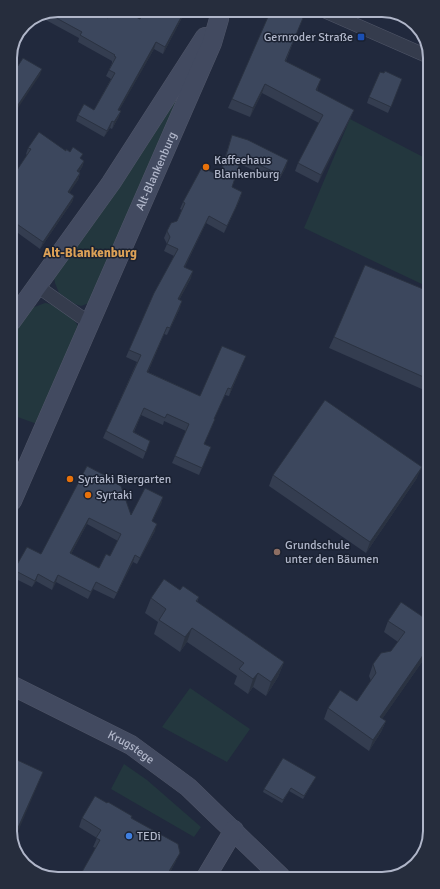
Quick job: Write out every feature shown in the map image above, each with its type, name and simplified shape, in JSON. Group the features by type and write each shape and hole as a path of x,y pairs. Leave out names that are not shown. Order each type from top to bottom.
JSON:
{"main road":[{"name":"Alt-Blankenburg","path":"17,314 111,183 207,33 220,17"},
{"name":"Alt-Blankenburg","path":"17,489 212,43 221,17"},
{"name":"Krugstege","path":"17,688 131,745 188,787 276,872"},
{"path":"209,872 234,830"}],"street":[{"path":"338,17 423,54"},
{"path":"37,286 81,317 90,321"}],"shaded area":[{"path":"186,76 190,79 92,302 81,306 75,304 59,293 54,277"},
{"path":"350,119 423,157 423,285 304,228"},
{"path":"45,303 54,306 65,312 74,320 79,328 37,424 17,417 17,329 32,308"},
{"path":"190,688 250,729 227,762 162,727"},
{"path":"124,764 147,780 201,827 194,837 111,789"}],"building":[{"path":"55,17 136,17 140,19 141,17 181,17 165,47 156,42 118,110 121,111 114,122 112,121 107,131 78,115 84,104 94,110 115,73 109,70 116,57 80,35 82,32"},
{"path":"268,17 301,17 303,18 285,61 321,79 316,90 354,110 321,175 298,163 323,115 265,84 253,108 232,99"},
{"path":"23,58 42,69 17,106 17,67"},
{"path":"385,71 402,79 391,107 369,97 380,72 384,73"},
{"path":"39,132 66,151 66,149 70,152 73,147 83,154 80,158 84,161 77,171 80,173 68,192 74,196 43,242 17,224 17,170 31,149 28,148"},
{"path":"232,135 248,140 288,160 281,175 242,157 232,187 242,192 236,207 227,226 209,216 184,267 193,271 178,299 182,301 170,328 167,327 147,372 200,396 222,346 246,356 231,389 228,388 204,444 211,447 202,468 175,456 189,424 167,414 165,418 144,408 133,432 150,441 146,452 106,431 141,355 129,350 154,293 178,249 167,244 170,237 167,231 171,223 177,221 185,203 183,202 202,167 220,176"},
{"path":"365,265 423,289 423,377 334,337"},
{"path":"325,400 422,467 370,542 273,475"},
{"path":"87,466 110,478 109,480 121,486 131,515 145,488 163,497 152,521 157,524 140,558 135,555 117,593 96,582 91,592 58,575 54,583 38,574 35,581 17,572 17,565 27,547 41,554","holes":["89,518 121,534 110,556 106,554 99,568 70,553"]},
{"path":"164,579 180,590 183,586 199,597 196,601 284,662 271,682 258,673 253,679 239,669 244,663 192,628 185,637 159,620 166,609 151,598"},
{"path":"401,602 423,617 423,655 380,717 386,721 373,740 328,708 340,690 357,701 376,673 373,664 381,653 391,651 405,632 388,621"},
{"path":"283,758 316,777 304,796 291,788 283,800 264,789"},
{"path":"17,760 43,772 17,830"},
{"path":"95,796 107,803 108,802 132,816 131,818 178,844 180,853 169,872 82,872 100,840 96,838 101,830 82,818"}],"place":[{"name":"Gernroder Straße","path":"361,37"},
{"name":"Kaffeehaus Blankenburg","path":"206,167"},
{"name":"Syrtaki Biergarten","path":"70,479"},
{"name":"Syrtaki","path":"88,495"},
{"name":"Grundschule unter den Bäumen","path":"277,552"},
{"name":"TEDi","path":"129,836"}],"district":[{"name":"Alt-Blankenburg","path":"90,253"}]}
